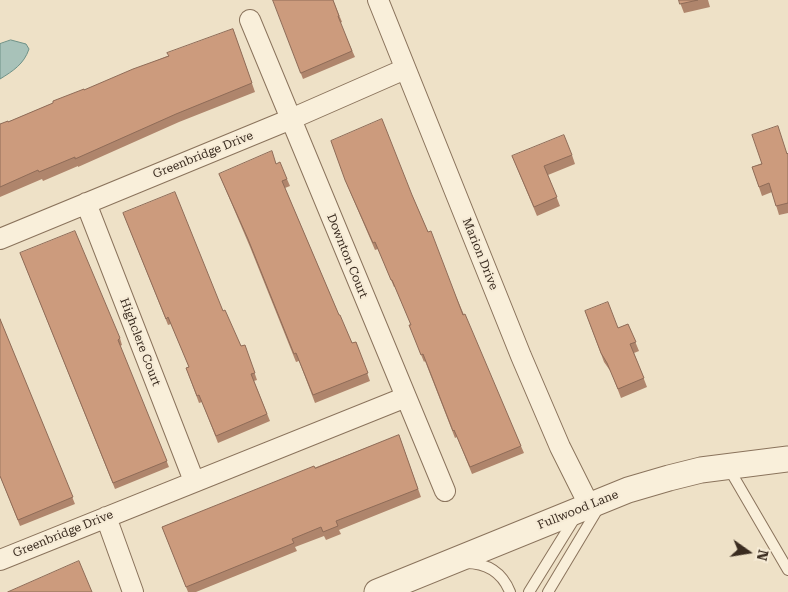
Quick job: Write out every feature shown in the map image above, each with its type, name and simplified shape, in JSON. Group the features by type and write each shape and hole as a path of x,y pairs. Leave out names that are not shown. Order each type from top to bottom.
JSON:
{"street":[{"name":"Marion Drive","path":"378,0 521,356 560,447 591,505"},
{"name":"Downton Court","path":"250,20 446,491"},
{"name":"Greenbridge Drive","path":"0,239 290,119 405,69"},
{"name":"Highclere Court","path":"86,203 194,481"},
{"name":"Greenbridge Drive","path":"0,560 406,397"},
{"name":"Fullwood Lane","path":"377,592 591,505 669,478 727,466 788,459"},
{"path":"106,517 133,592"}],"lane":[{"path":"727,466 788,570"},
{"path":"529,592 591,505"},
{"path":"548,592 591,505"},
{"path":"448,563 472,563 498,572 506,582 510,592"}],"water":[{"path":"11,40 26,44 29,49 21,63 0,79 0,44"}],"building":[{"path":"273,0 333,0 352,51 301,73"},
{"path":"679,0 698,0 680,4"},
{"path":"233,29 252,83 176,114 75,159 75,157 39,172 38,170 0,187 0,124 53,103 53,101 169,56 167,53"},
{"path":"382,119 428,232 431,231 463,315 465,314 521,446 470,467 453,431 423,354 421,355 392,280 345,180 331,141"},
{"path":"778,126 788,153 788,203 776,206 769,183 759,187 752,167 762,164 752,135"},
{"path":"564,135 572,155 544,166 557,197 534,207 512,156"},
{"path":"272,151 276,164 280,162 287,179 282,181 339,315 352,343 356,342 368,373 313,395 219,174"},
{"path":"175,192 223,311 225,310 241,346 245,345 255,373 251,374 267,414 216,436 199,395 197,396 186,368 189,367 168,317 166,319 123,213"},
{"path":"75,231 120,338 118,340 167,461 113,483 20,253"},
{"path":"608,302 618,328 628,324 636,342 630,344 644,378 618,389 601,353 585,311"},
{"path":"0,319 73,497 18,520 0,476"},
{"path":"399,435 418,489 336,521 338,526 323,532 321,527 292,539 294,543 186,587 162,527 314,466 315,468"},
{"path":"79,561 92,592 8,592"}]}
